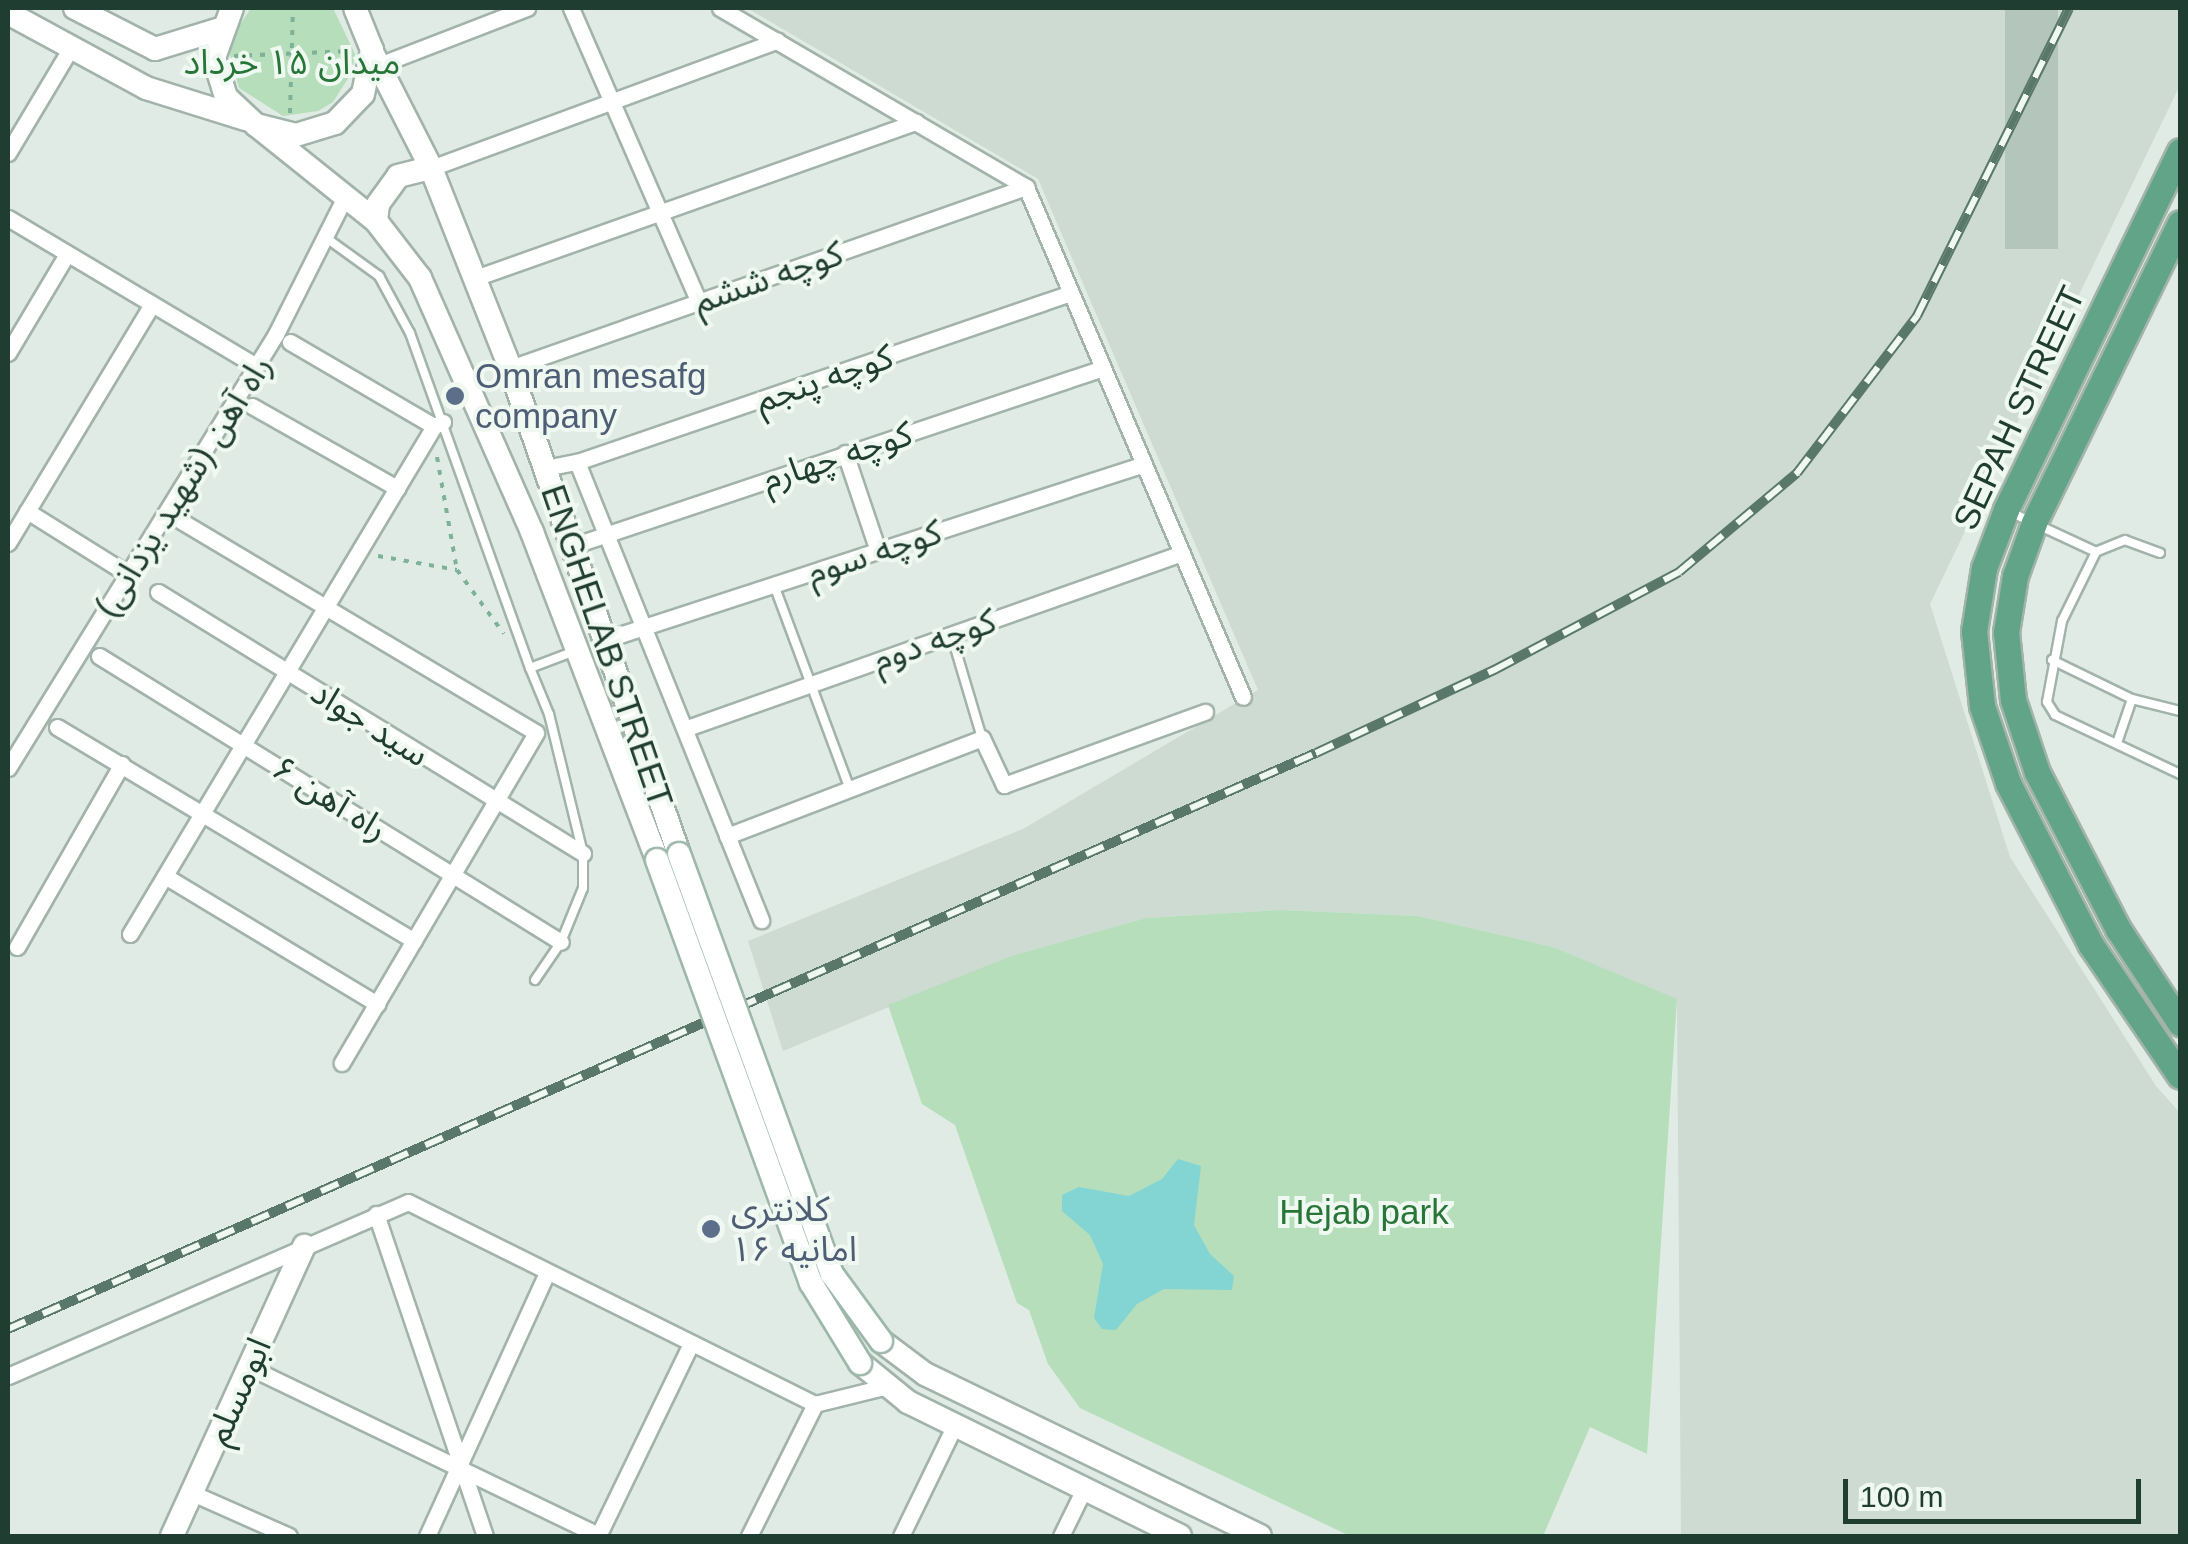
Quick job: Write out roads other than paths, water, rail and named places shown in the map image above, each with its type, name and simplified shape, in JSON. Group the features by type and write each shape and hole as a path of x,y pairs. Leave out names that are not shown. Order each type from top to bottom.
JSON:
{"main road":[{"path":"75,8 155,49 225,16"},
{"name":"ENGHELAB STREET","path":"358,10 371,57 431,168 510,368 604,640 668,857"},
{"name":"ENGHELAB STREET","path":"8,13 69,51 146,88 251,122 376,221 420,278 668,857"},
{"path":"225,16 214,56 226,98 251,122 289,134 316,132 351,110 371,74 371,57"},
{"name":"SEPAH STREET","path":"2180,151 2006,510 1984,568 1974,630 1982,706 2008,783 2050,872 2180,1076"},
{"path":"376,221 378,204 398,176 431,168"},
{"name":"SEPAH STREET","path":"2180,222 2034,524 2015,576 2006,632 2013,700 2037,772 2078,858 2180,1023"},
{"path":"668,857 832,1274 882,1340 925,1374 1260,1536"},
{"path":"668,857 811,1283 860,1363 888,1386 955,1426 1180,1536"},
{"name":"ابومسلم","path":"172,1536 304,1246"}],"street":[{"path":"371,57 527,8"},
{"path":"571,8 698,302"},
{"path":"720,8 1026,187 1243,697"},
{"path":"431,168 777,41"},
{"path":"8,153 69,51"},
{"path":"475,278 916,122"},
{"name":"کوچه ششم","path":"510,368 1026,187"},
{"name":"راه آهن (شهید یزدانی)","path":"8,768 256,366 345,197"},
{"path":"8,218 256,366"},
{"path":"8,353 67,254"},
{"name":"کوچه پنجم","path":"545,468 577,462 1071,293"},
{"path":"8,544 152,304"},
{"path":"130,934 438,424 290,342"},
{"name":"کوچه چهارم","path":"572,546 1103,368"},
{"path":"252,406 397,488"},
{"path":"845,453 878,551"},
{"path":"577,462 761,920"},
{"name":"کوچه سوم","path":"604,640 1144,464"},
{"path":"27,511 128,574"},
{"path":"181,522 536,734 342,1063"},
{"name":"کوچه دوم","path":"687,728 1182,553"},
{"name":"سید جواد","path":"158,592 583,853"},
{"name":"راه آهن ۶","path":"98,656 561,942"},
{"path":"727,836 982,738 1004,785 1205,712"},
{"path":"56,726 414,941"},
{"path":"17,947 122,764"},
{"path":"165,876 376,1004"},
{"path":"8,1376 403,1202 815,1404 888,1386"},
{"path":"376,1214 458,1468 485,1536"},
{"path":"427,1536 547,1272"},
{"path":"249,1366 599,1536 692,1344"},
{"path":"749,1536 815,1404"},
{"path":"901,1536 955,1426"},
{"path":"1062,1536 1084,1489"},
{"path":"192,1493 289,1536"}],"lane":[{"path":"325,237 379,276 410,333 438,424 549,714 583,853 583,888 561,942 534,980"},
{"path":"2006,510 2096,552"},
{"path":"2160,553 2125,540 2096,552 2062,621 2052,660 2048,702 2055,715 2180,774"},
{"path":"774,584 851,791"},
{"path":"951,634 982,738"},
{"path":"530,668 578,650"},
{"path":"2052,660 2132,699 2180,712"},
{"path":"2117,743 2132,699"}],"water":[{"path":"1178,1159 1201,1166 1194,1225 1210,1254 1234,1276 1232,1290 1164,1289 1137,1304 1116,1330 1102,1329 1094,1318 1103,1264 1090,1235 1062,1211 1062,1195 1079,1187 1129,1196 1162,1179"}],"railway":[{"path":"8,1329 1316,753 1496,669 1679,572 1797,473 1917,316 2069,8"}],"place":[{"name":"Omran mesafg company","path":"455,396"},
{"name":"کلانتری ۱۶ امانیه","path":"711,1229"}],"park label":[{"name":"میدان ۱۵ خرداد","path":"292,62"},
{"name":"Hejab park","path":"1364,1212"}]}
